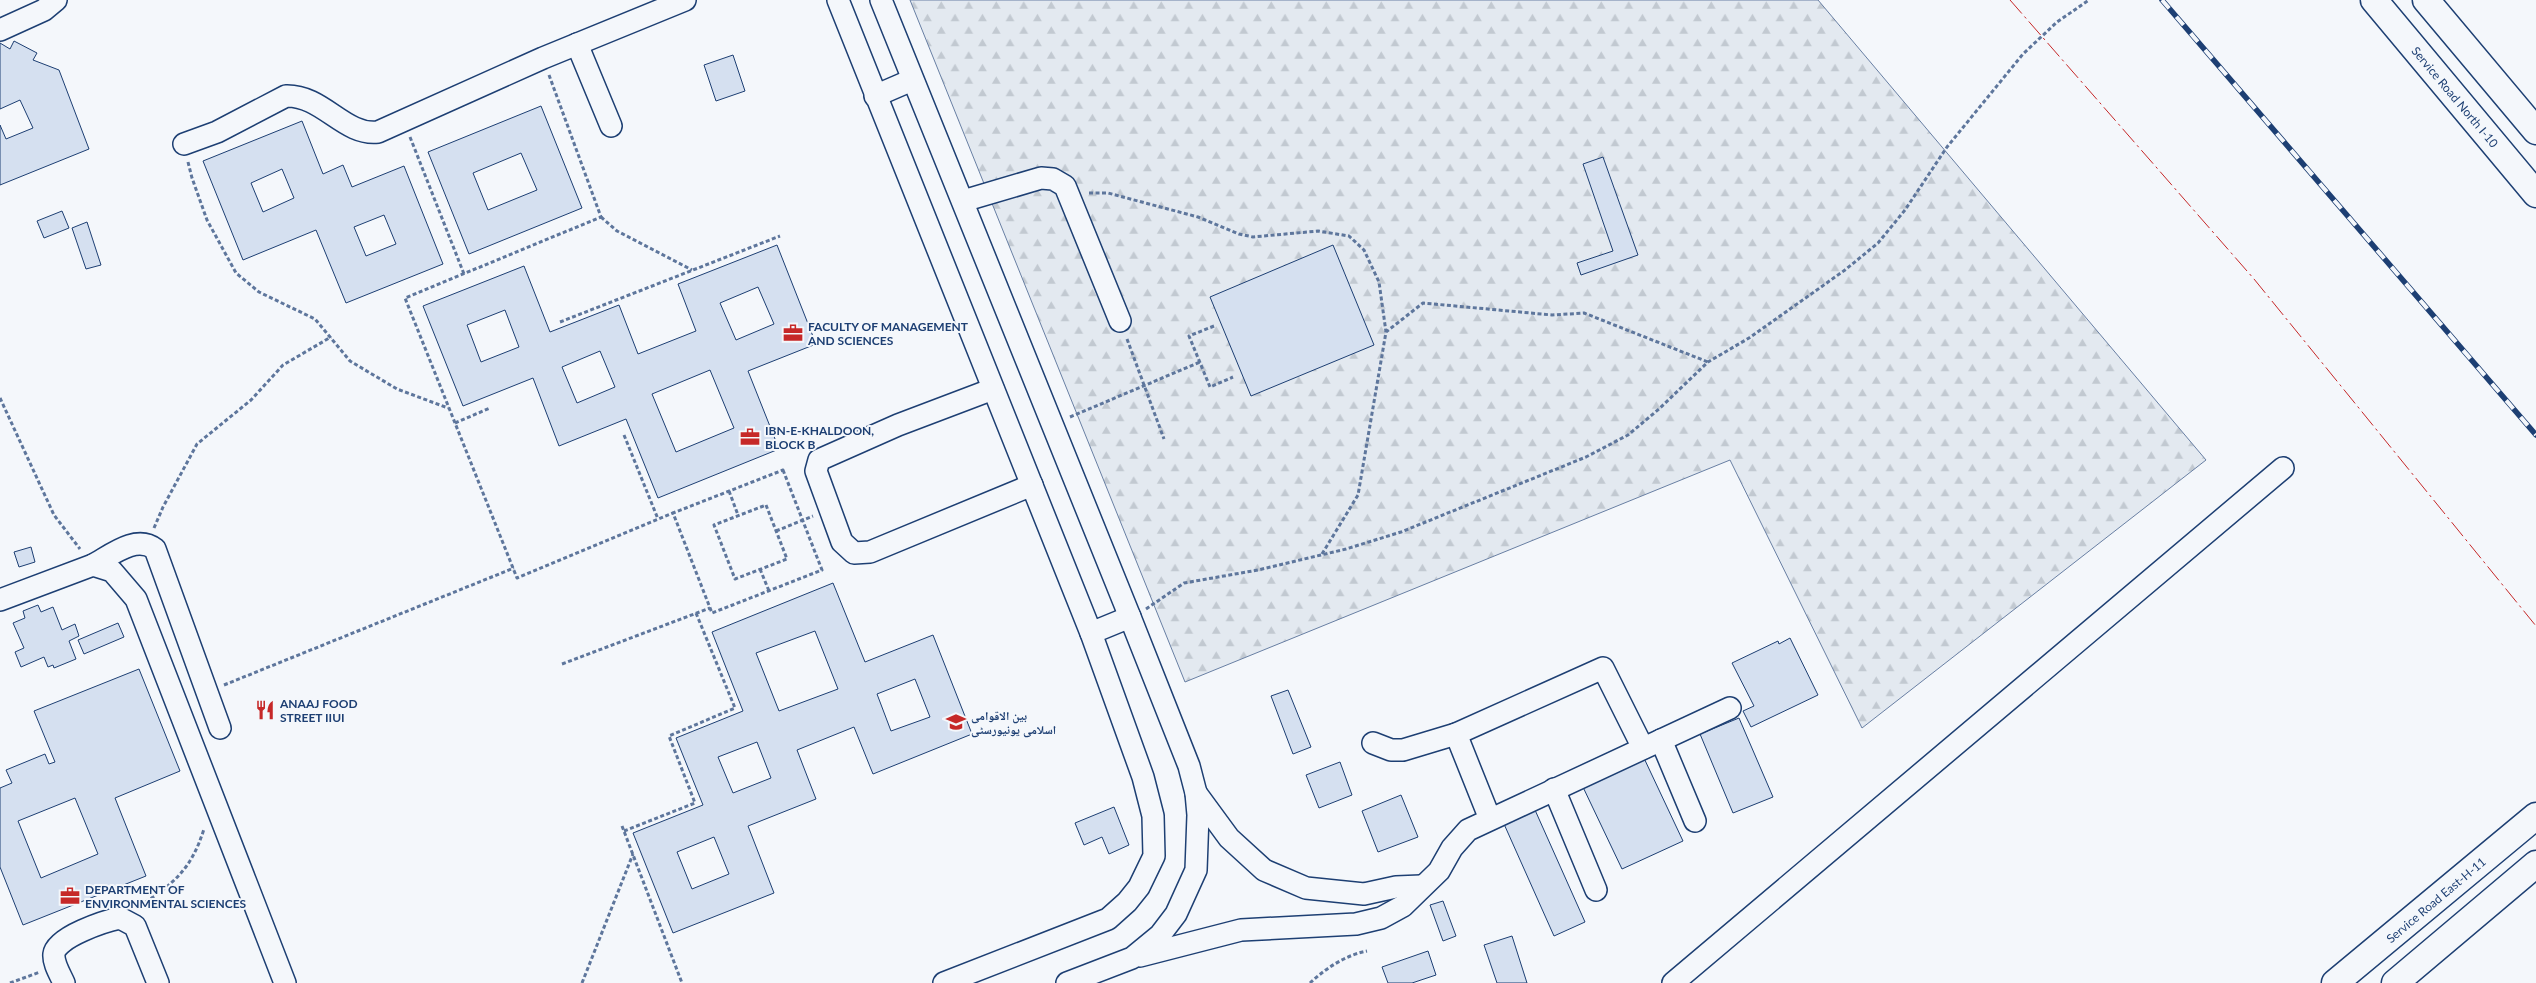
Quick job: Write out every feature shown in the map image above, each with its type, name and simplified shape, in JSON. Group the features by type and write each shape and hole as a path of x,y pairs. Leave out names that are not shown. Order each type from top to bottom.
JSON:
{"main road":[{"name":"Service Road North I-10","path":"2374,0 2536,194"},
{"path":"2426,0 2536,131"},
{"name":"Service Road East-H-11","path":"2335,983 2536,816"},
{"path":"2395,983 2536,864"}],"street":[{"path":"0,30 44,10 56,0"},
{"path":"184,144 217,132 286,96 298,96 324,107 356,129 366,133 378,132 404,122 543,58 685,0"},
{"path":"838,0 1091,633 1143,777 1153,816 1154,856 1139,887 1128,902 1108,918 944,983"},
{"path":"880,0 1053,424 1188,766 1196,792 1198,815 1196,870 1176,914 1160,935 1132,958"},
{"path":"577,44 611,126"},
{"path":"875,96 912,80"},
{"path":"963,201 1041,178 1053,178 1065,186 1071,196 1120,321"},
{"path":"992,389 824,456 817,464 816,471 842,542 848,550 861,554 1032,485"},
{"path":"1673,983 2282,468"},
{"path":"0,600 93,565 124,548 138,544 148,544 155,550 159,559 220,728"},
{"path":"93,565 112,571 136,599 285,983"},
{"path":"1091,633 1130,617"},
{"path":"1373,743 1391,750 1403,750 1456,734 1602,668 1652,744 1695,821"},
{"path":"175,698 205,690"},
{"path":"1067,983 1132,958 1241,930 1356,924 1381,918 1403,906 1421,886 1439,871 1452,848 1468,830 1730,708"},
{"path":"1456,734 1490,819"},
{"path":"1554,789 1596,890"},
{"path":"1196,792 1229,838 1264,870 1306,888 1364,894 1396,887 1421,886"},
{"path":"60,974 54,955 56,946 63,939 120,918 134,926 158,983"}],"path":[{"path":"1130,617 1155,605 1184,583 1258,570 1346,549 1401,532 1586,457 1628,435 1659,410 1708,362 1749,338 1845,270 1878,243 1904,210 1947,147 2023,54 2057,22 2089,0"},
{"path":"543,58 601,217 617,230 692,270"},
{"path":"404,122 464,274"},
{"path":"184,144 192,178 207,220 236,273 259,292 315,319 350,361 397,389 448,408"},
{"path":"1071,196 1088,193 1108,193 1198,217 1239,234 1253,237 1318,231 1349,236 1364,250 1379,282 1386,332 1358,495 1322,554"},
{"path":"601,217 405,298 517,578 658,519 673,513 729,491 783,470 822,570 712,613 673,513"},
{"path":"560,322 780,236"},
{"path":"1386,332 1423,303 1552,315 1584,313 1708,362"},
{"path":"1120,321 1164,439"},
{"path":"1214,326 1189,336 1210,386 1233,377"},
{"path":"148,544 163,507 197,444 250,400 283,365 331,338"},
{"path":"1053,424 1200,362"},
{"path":"0,398 54,515 93,565"},
{"path":"454,423 490,408"},
{"path":"624,435 658,519"},
{"path":"729,491 738,515"},
{"path":"766,505 787,559 735,579 714,525 738,515 766,505"},
{"path":"776,530 830,510"},
{"path":"205,690 514,568"},
{"path":"760,569 768,591"},
{"path":"562,664 710,608"},
{"path":"624,831 695,803 669,736 735,708 696,613"},
{"path":"120,918 171,886 184,870 198,847 214,799"},
{"path":"622,826 682,983"},
{"path":"582,983 633,854"},
{"path":"1310,983 1323,971 1354,954 1367,951"},
{"path":"10,983 60,974"}],"green space":[{"path":"910,0 1818,0 2206,460 1862,728 1730,460 1185,682"}],"building":[{"path":"14,41 37,53 33,60 59,70 89,149 0,185 0,125 6,139 33,128 20,100 0,109 0,43 10,49"},
{"path":"733,55 745,91 716,101 704,65"},
{"path":"541,106 582,208 469,254 428,152","holes":["521,153 537,190 488,210 473,173"]},
{"path":"302,121 323,174 343,165 352,187 404,166 443,264 346,303 316,230 243,260 203,161","holes":["282,169 294,198 263,212 251,183","384,215 396,244 366,256 354,227"]},
{"path":"1603,157 1638,255 1581,275 1577,263 1613,251 1583,164"},
{"path":"62,211 69,228 44,238 37,221"},
{"path":"87,222 101,265 86,269 72,228"},
{"path":"777,245 816,344 748,371 779,449 658,498 626,419 559,446 533,378 463,406 423,306 524,266 550,332 619,305 638,354 696,331 678,284","holes":["758,287 774,324 736,340 720,303","505,310 519,347 481,362 467,325","600,351 615,387 577,403 562,367","710,370 734,428 676,452 652,394"]},
{"path":"1333,245 1374,345 1251,396 1210,297"},
{"path":"31,547 35,562 19,567 14,552"},
{"path":"833,583 865,662 933,635 972,734 873,774 854,727 797,750 816,799 748,826 774,893 673,933 633,833 703,805 676,738 743,711 712,632","holes":["815,631 838,689 779,711 756,653","915,679 930,717 891,731 877,694","757,742 771,778 733,793 718,757","714,837 729,874 692,889 677,852"]},
{"path":"38,605 41,612 53,607 62,630 75,624 79,636 69,641 76,659 54,668 53,665 48,667 44,657 21,667 15,652 24,648 13,623 25,618 23,611"},
{"path":"118,623 124,637 84,654 78,640"},
{"path":"1790,638 1818,695 1751,727 1743,711 1754,706 1732,663 1778,641 1779,644"},
{"path":"139,669 180,771 115,798 146,876 23,925 0,867 0,788 12,783 6,770 45,754 49,764 55,762 34,711","holes":["75,798 98,854 41,878 18,821"]},
{"path":"1288,690 1311,747 1293,754 1271,696"},
{"path":"1739,718 1773,797 1733,813 1700,734"},
{"path":"1643,756 1683,841 1622,869 1582,785"},
{"path":"1340,762 1352,795 1319,808 1306,775"},
{"path":"1401,795 1418,837 1378,852 1362,811"},
{"path":"1114,807 1129,845 1109,854 1102,837 1084,845 1075,823"},
{"path":"1535,810 1585,922 1554,936 1504,824"},
{"path":"1443,901 1456,936 1443,941 1430,905"},
{"path":"1512,936 1527,983 1497,983 1484,945"},
{"path":"1428,951 1436,975 1412,983 1388,983 1382,967"}],"railway":[{"path":"2162,0 2536,435"}],"power":[{"path":"2010,0 2254,279 2536,626"}],"place":[{"name":"FACULTY OF MANAGEMENT AND SCIENCES","path":"793,333"},
{"name":"IBN-E-KHALDOON, BLOCK B","path":"750,437"},
{"name":"ANAAJ FOOD STREET IIUI","path":"265,710"},
{"name":"بین الاقوامی اسلامی یونیورسٹی","path":"956,722"},
{"name":"DEPARTMENT OF ENVIRONMENTAL SCIENCES","path":"70,896"}]}
